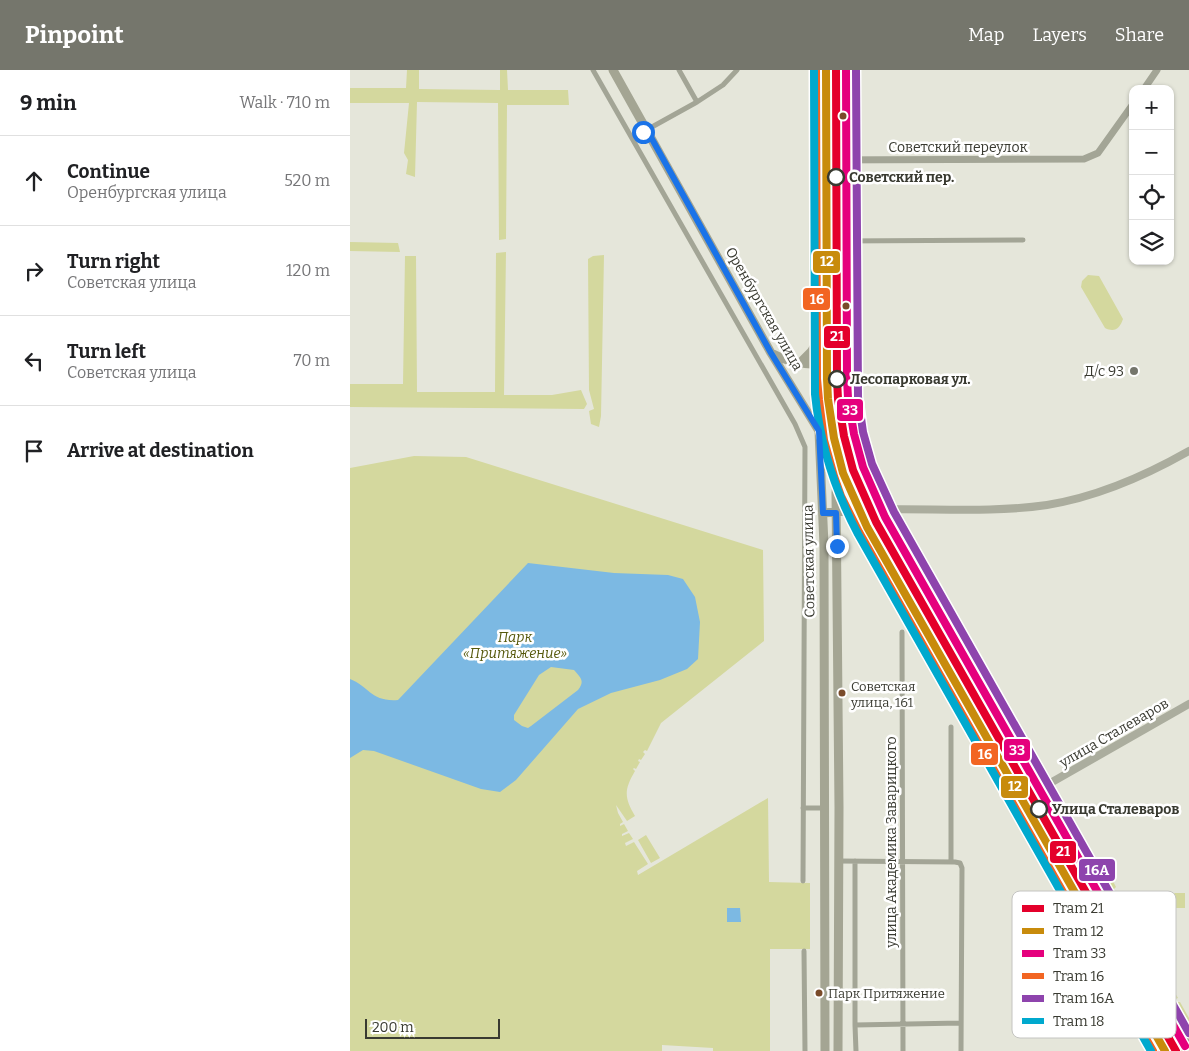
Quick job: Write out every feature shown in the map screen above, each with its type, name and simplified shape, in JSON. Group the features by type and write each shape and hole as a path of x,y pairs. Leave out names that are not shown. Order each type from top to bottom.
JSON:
{"main road":[{"name":"Оренбургская улица","path":"613,70 771,353 819,431"},
{"name":"Советская улица","path":"816,70 819,431 823,513 826,808 825,1051"},
{"name":"Советская улица","path":"838,1051 839,808 836,493 843,417 840,365 840,70"},
{"path":"799,364 811,352 819,338"},
{"path":"771,353 786,361 799,364 840,365"},
{"name":"Советская улица","path":"843,417 865,470 886,509 1103,891"},
{"path":"823,513 886,509 1006,509 1048,505 1076,499 1107,489 1153,471 1189,451"},
{"path":"860,510 1077,891"},
{"name":"улица Сталеваров","path":"1024,798 1105,750 1189,704"},
{"path":"826,808 839,808"},
{"name":"Советская улица","path":"1176,1018 1189,1041"},
{"path":"1160,1038 1167,1051"}],"street":[{"path":"593,70 796,424 805,447 802,881"},
{"path":"680,70 697,102"},
{"path":"1147,85 1157,70"},
{"path":"632,138 697,102 723,85 735,71"},
{"name":"Советский переулок","path":"817,160 1084,159 1098,153 1129,110"},
{"path":"839,241 1023,240"},
{"path":"710,274 723,266"},
{"name":"улица Академика Заварицкого","path":"902,632 903,1051"},
{"path":"951,727 951,862"},
{"path":"803,808 826,808"},
{"path":"838,861 960,863 962,868 961,1051"},
{"path":"855,861 856,1051"},
{"path":"804,951 805,1051"},
{"path":"855,1025 961,1022"}],"green space":[{"path":"407,70 419,70 419,89 500,90 500,70 507,70 508,90 568,90 569,105 507,105 506,239 499,240 498,103 417,102 415,177 406,174 408,160 404,153 409,103 350,103 350,88 406,88"},
{"path":"350,242 398,243 400,252 350,251"},
{"path":"506,252 504,395 552,395 581,390 587,404 584,409 350,407 350,384 403,384 405,256 416,256 417,392 495,392 496,253"},
{"path":"604,255 601,416 599,427 591,424 589,411 594,409 589,390 588,259 593,256"},
{"path":"1088,275 1099,276 1123,319 1117,329 1105,328 1081,287 1082,281"},
{"name":"Парк «Притяжение»","path":"414,456 466,457 763,550 764,641 661,723 647,751 643,752 645,754 641,760 639,759 638,761 640,762 636,769 633,769 635,771 627,789 627,798 635,816 627,821 616,805 623,822 620,826 624,824 628,831 622,834 622,836 629,833 633,839 625,843 626,846 634,842 648,864 637,871 638,875 768,798 769,882 810,883 810,949 770,949 770,1051 713,1051 713,1048 662,1045 662,1051 350,1051 350,468"},
{"path":"930,594 1035,780 1035,785 1030,790 922,599"},
{"path":"1035,796 1043,796 1046,800 1097,891 1086,891 1034,798"},
{"path":"646,835 660,858 651,863 638,840"},
{"path":"1099,864 1104,864 1116,887 1113,890 1107,891 1094,868"},
{"path":"1062,872 1073,891 1059,891 1055,877"},
{"path":"1176,893 1185,893 1185,908 1176,908"},
{"path":"1180,1002 1189,1018 1189,1030 1182,1025 1176,1014 1176,1003"},
{"path":"1176,1030 1188,1051 1176,1051 1169,1038 1176,1038"},
{"path":"1142,1038 1154,1038 1161,1051 1149,1051"}],"water":[{"path":"528,563 614,573 668,575 683,579 695,597 700,622 698,659 687,669 660,680 611,693 578,709 516,780 500,792 481,789 374,751 363,750 350,758 350,679 382,699 398,700","holes":["551,667 574,670 582,682 578,690 528,728 514,720 514,715 539,675"]},
{"path":"727,908 740,908 741,922 727,922"}],"tram line":[{"name":"18","path":"814,70 815,394 820,431 829,466 849,517 858,534 1060,891"},
{"name":"16","path":"816,70 817,379 824,440 834,476 841,496 859,532 1062,891"},
{"name":"12","path":"826,70 827,379 834,438 843,473 867,527 1074,891"},
{"name":"21","path":"836,70 837,379 844,436 853,470 876,522 1085,891"},
{"name":"33","path":"846,70 847,379 854,434 863,467 885,517 1097,891"},
{"name":"16А","path":"856,70 858,397 863,432 872,464 894,512 1109,891"},
{"name":"16А","path":"1176,1010 1189,1033"},
{"name":"33","path":"1176,1030 1185,1046"},
{"name":"18","path":"1144,1038 1151,1051"},
{"name":"16","path":"1146,1038 1153,1051"},
{"name":"12","path":"1158,1038 1165,1051"},
{"name":"21","path":"1169,1038 1176,1051"}],"place":[{"name":"Советский пер.","path":"836,177"},
{"name":"Д/с 93","path":"1134,371"},
{"name":"Лесопарковая ул.","path":"837,379"},
{"name":"Советская улица, 161","path":"842,693"},
{"name":"Улица Сталеваров","path":"1039,809"},
{"name":"Парк Притяжение","path":"819,993"}],"route":[{"path":"643,132 647,130 771,353 819,431 823,513 836,513 837,546"}]}
